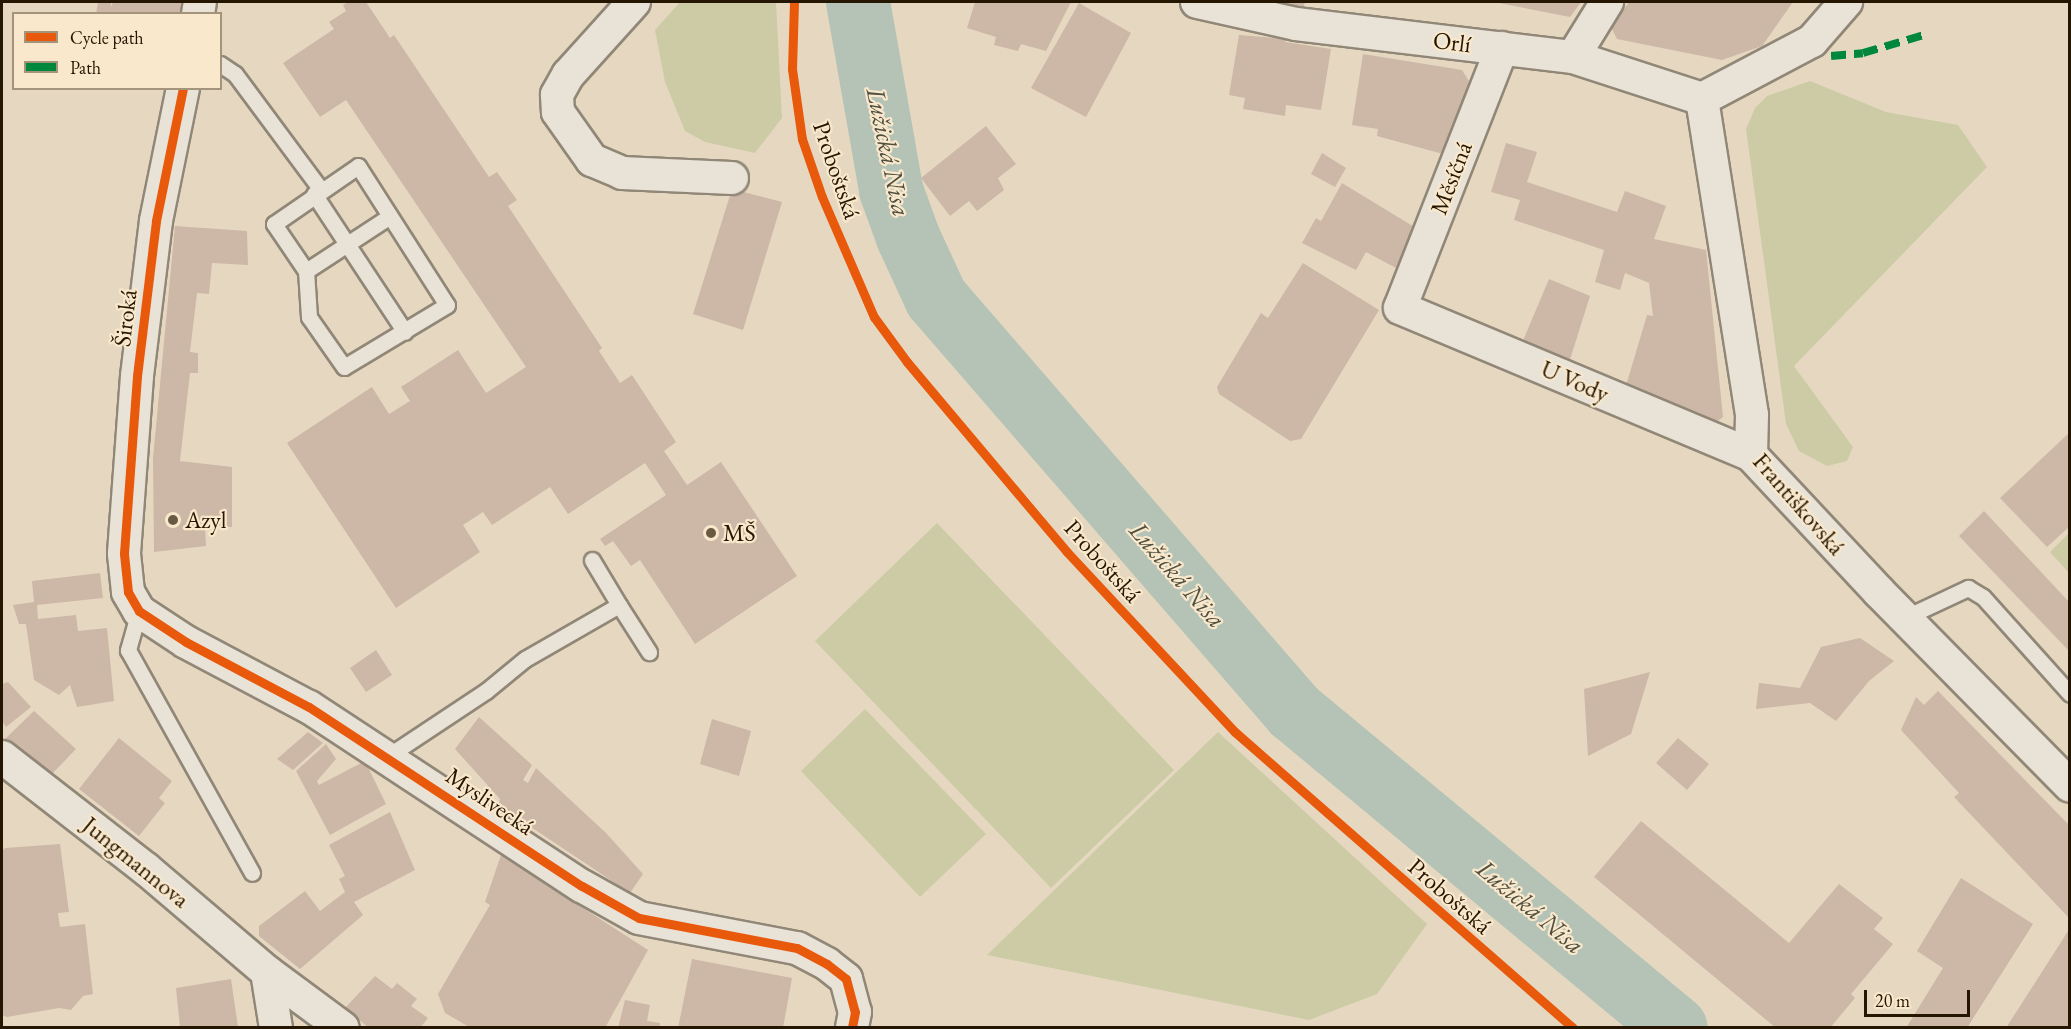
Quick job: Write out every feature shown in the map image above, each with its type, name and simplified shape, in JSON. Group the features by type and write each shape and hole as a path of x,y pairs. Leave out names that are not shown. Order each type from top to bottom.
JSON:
{"street":[{"path":"634,2 568,75 557,95 558,112 592,160 622,173 732,178"},
{"name":"Orlí","path":"1197,2 1296,24 1573,57 1702,99"},
{"path":"1573,57 1607,2"},
{"path":"1702,99 1812,41 1846,2"},
{"name":"Měsíčná","path":"1400,308 1502,48"},
{"name":"Široká","path":"139,611 128,592 124,554 137,376 156,221 183,90"},
{"name":"Františkovská","path":"1702,99 1752,415 1751,454 1904,618 2070,786"},
{"name":"U Vody","path":"1400,308 1751,454"},
{"name":"Myslivecká","path":"139,611 186,642 309,707 388,756 582,886 639,918 797,948 827,964 846,979 855,1012 852,1028"},
{"name":"Jungmannova","path":"2,757 146,869 267,972 344,1028"},
{"path":"267,972 276,1028"}],"lane":[{"path":"222,65 235,74 317,192 346,244 405,332"},
{"path":"358,166 390,216 447,305 344,367 309,317 306,271 274,224 317,192 358,166"},
{"path":"306,271 390,216"},
{"path":"592,560 649,652"},
{"path":"1904,618 1968,588 1983,597 2070,694"},
{"path":"388,756 534,653 619,605"},
{"path":"139,611 128,650 252,873"}],"green space":[{"path":"680,2 776,2 782,118 755,153 705,142 685,131 665,82 655,30"},
{"path":"1810,81 1886,112 1958,125 1987,167 1794,366 1853,447 1847,461 1827,466 1799,451 1786,424 1746,129 1755,108 1767,96"},
{"path":"937,523 1174,770 1051,888 815,641"},
{"path":"2069,533 2069,573 2050,552"},
{"path":"865,709 986,834 920,897 801,771"},
{"path":"1218,732 1427,924 1377,994 1309,1020 987,955"}],"building":[{"path":"98,2 111,2 111,7 113,2 186,2 184,12 96,12"},
{"path":"348,2 366,2 390,38 394,35 489,177 497,172 517,200 508,206 602,348 599,351 620,383 632,375 676,442 664,451 687,485 721,462 797,576 695,644 640,560 631,566 613,541 605,546 600,539 666,495 645,463 568,514 550,487 492,525 483,512 463,525 480,552 396,608 287,443 372,387 389,414 410,401 401,387 458,350 486,393 526,367 346,100 320,117 283,63 334,29 329,22 346,11 343,5"},
{"path":"975,2 1071,2 1046,51 1021,44 1018,51 994,45 996,37 967,28"},
{"path":"1273,2 1305,2 1303,9"},
{"path":"1494,2 1581,2 1570,17"},
{"path":"1629,2 1793,2 1762,46 1722,60 1617,39 1611,27"},
{"path":"1079,3 1131,33 1086,117 1031,88"},
{"path":"1239,35 1286,39 1285,42 1331,49 1321,110 1286,105 1285,116 1243,109 1245,98 1229,95"},
{"path":"1363,54 1462,70 1469,81 1460,114 1443,154 1377,136 1378,129 1352,125"},
{"path":"986,126 1016,164 998,178 1004,190 977,211 969,201 950,216 921,178"},
{"path":"1506,143 1537,152 1527,182 1617,212 1625,191 1666,206 1654,239 1706,250 1723,417 1709,428 1625,389 1647,315 1653,316 1649,283 1625,273 1620,290 1595,282 1604,250 1514,220 1520,200 1491,192"},
{"path":"1322,153 1346,168 1335,187 1311,174"},
{"path":"1342,183 1416,228 1398,269 1366,252 1356,270 1302,243 1316,218 1321,221"},
{"path":"732,189 782,202 743,330 693,314"},
{"path":"175,226 247,231 248,265 212,263 209,294 197,293 190,352 198,353 198,373 190,373 180,461 232,467 232,527 205,527 206,546 154,552 153,458"},
{"path":"1303,263 1379,310 1301,439 1290,441 1219,394 1217,387 1261,313 1268,318"},
{"path":"1549,279 1590,296 1568,366 1522,343"},
{"path":"2070,432 2070,526 2047,547 2000,498"},
{"path":"1984,511 2070,603 2070,652 1959,536"},
{"path":"100,573 103,598 37,605 38,619 76,615 78,631 107,628 114,701 77,707 70,685 59,695 34,680 26,624 19,624 13,605 34,602 32,581"},
{"path":"1860,638 1894,661 1869,681 1836,721 1810,703 1756,709 1759,683 1800,688 1821,647"},
{"path":"376,650 392,675 366,692 350,668"},
{"path":"1650,672 1631,734 1588,756 1584,689"},
{"path":"8,682 31,707 6,727 2,721 2,684"},
{"path":"1938,691 2070,826 2070,919 1954,797 1959,793 1901,730 1916,697 1924,705"},
{"path":"34,711 76,749 52,774 5,739"},
{"path":"479,717 532,765 523,780 528,783 536,768 606,833 643,874 630,893 498,805 500,799 455,749"},
{"path":"712,719 751,731 739,776 700,764"},
{"path":"308,732 323,743 293,770 277,759"},
{"path":"119,738 172,781 159,798 165,803 139,836 79,789"},
{"path":"1678,738 1709,764 1687,790 1656,763"},
{"path":"326,744 336,759 317,781 319,785 365,761 386,804 330,835 296,771"},
{"path":"390,812 415,870 354,902 363,915 300,969 259,936 259,926 305,891 320,911 345,892 339,879 345,876 329,845"},
{"path":"1641,821 1789,943 1839,884 1883,918 1874,929 1893,944 1851,994 1855,998 1830,1028 1776,1028 1594,877"},
{"path":"60,844 69,912 58,913 60,927 85,924 93,994 83,996 71,1010 59,1008 7,1017 2,1015 2,851 5,848"},
{"path":"501,855 648,950 605,1028 471,1028 445,1013 438,994 490,905 485,902"},
{"path":"1961,878 2033,924 1967,1028 1906,1028 1943,968 1917,951"},
{"path":"2070,928 2070,1028 2006,1028"},
{"path":"692,959 792,978 783,1028 678,1028"},
{"path":"375,976 392,989 397,983 417,999 411,1006 428,1018 420,1028 369,1028 345,1008"},
{"path":"231,979 238,1027 180,1028 176,988"},
{"path":"625,1000 650,1005 647,1021 660,1023 660,1028 618,1028"}],"waterway":[{"name":"Lužická Nisa","path":"858,2 891,190 908,237 936,298 1294,711 1676,1028"}],"marked path":[{"path":"1831,56 1863,53 1927,34"}],"cycle path":[{"name":"Proboštská","path":"794,2 792,69 802,139 822,197 874,317 907,362 1067,552 1235,732 1573,1028"},
{"path":"183,90 156,221 137,376 124,554 128,592 139,611 186,642 309,707 582,886 639,918 797,948 827,964 846,979 855,1012 852,1028"}],"place":[{"name":"Azyl","path":"173,520"},
{"name":"MŠ","path":"711,533"}]}
